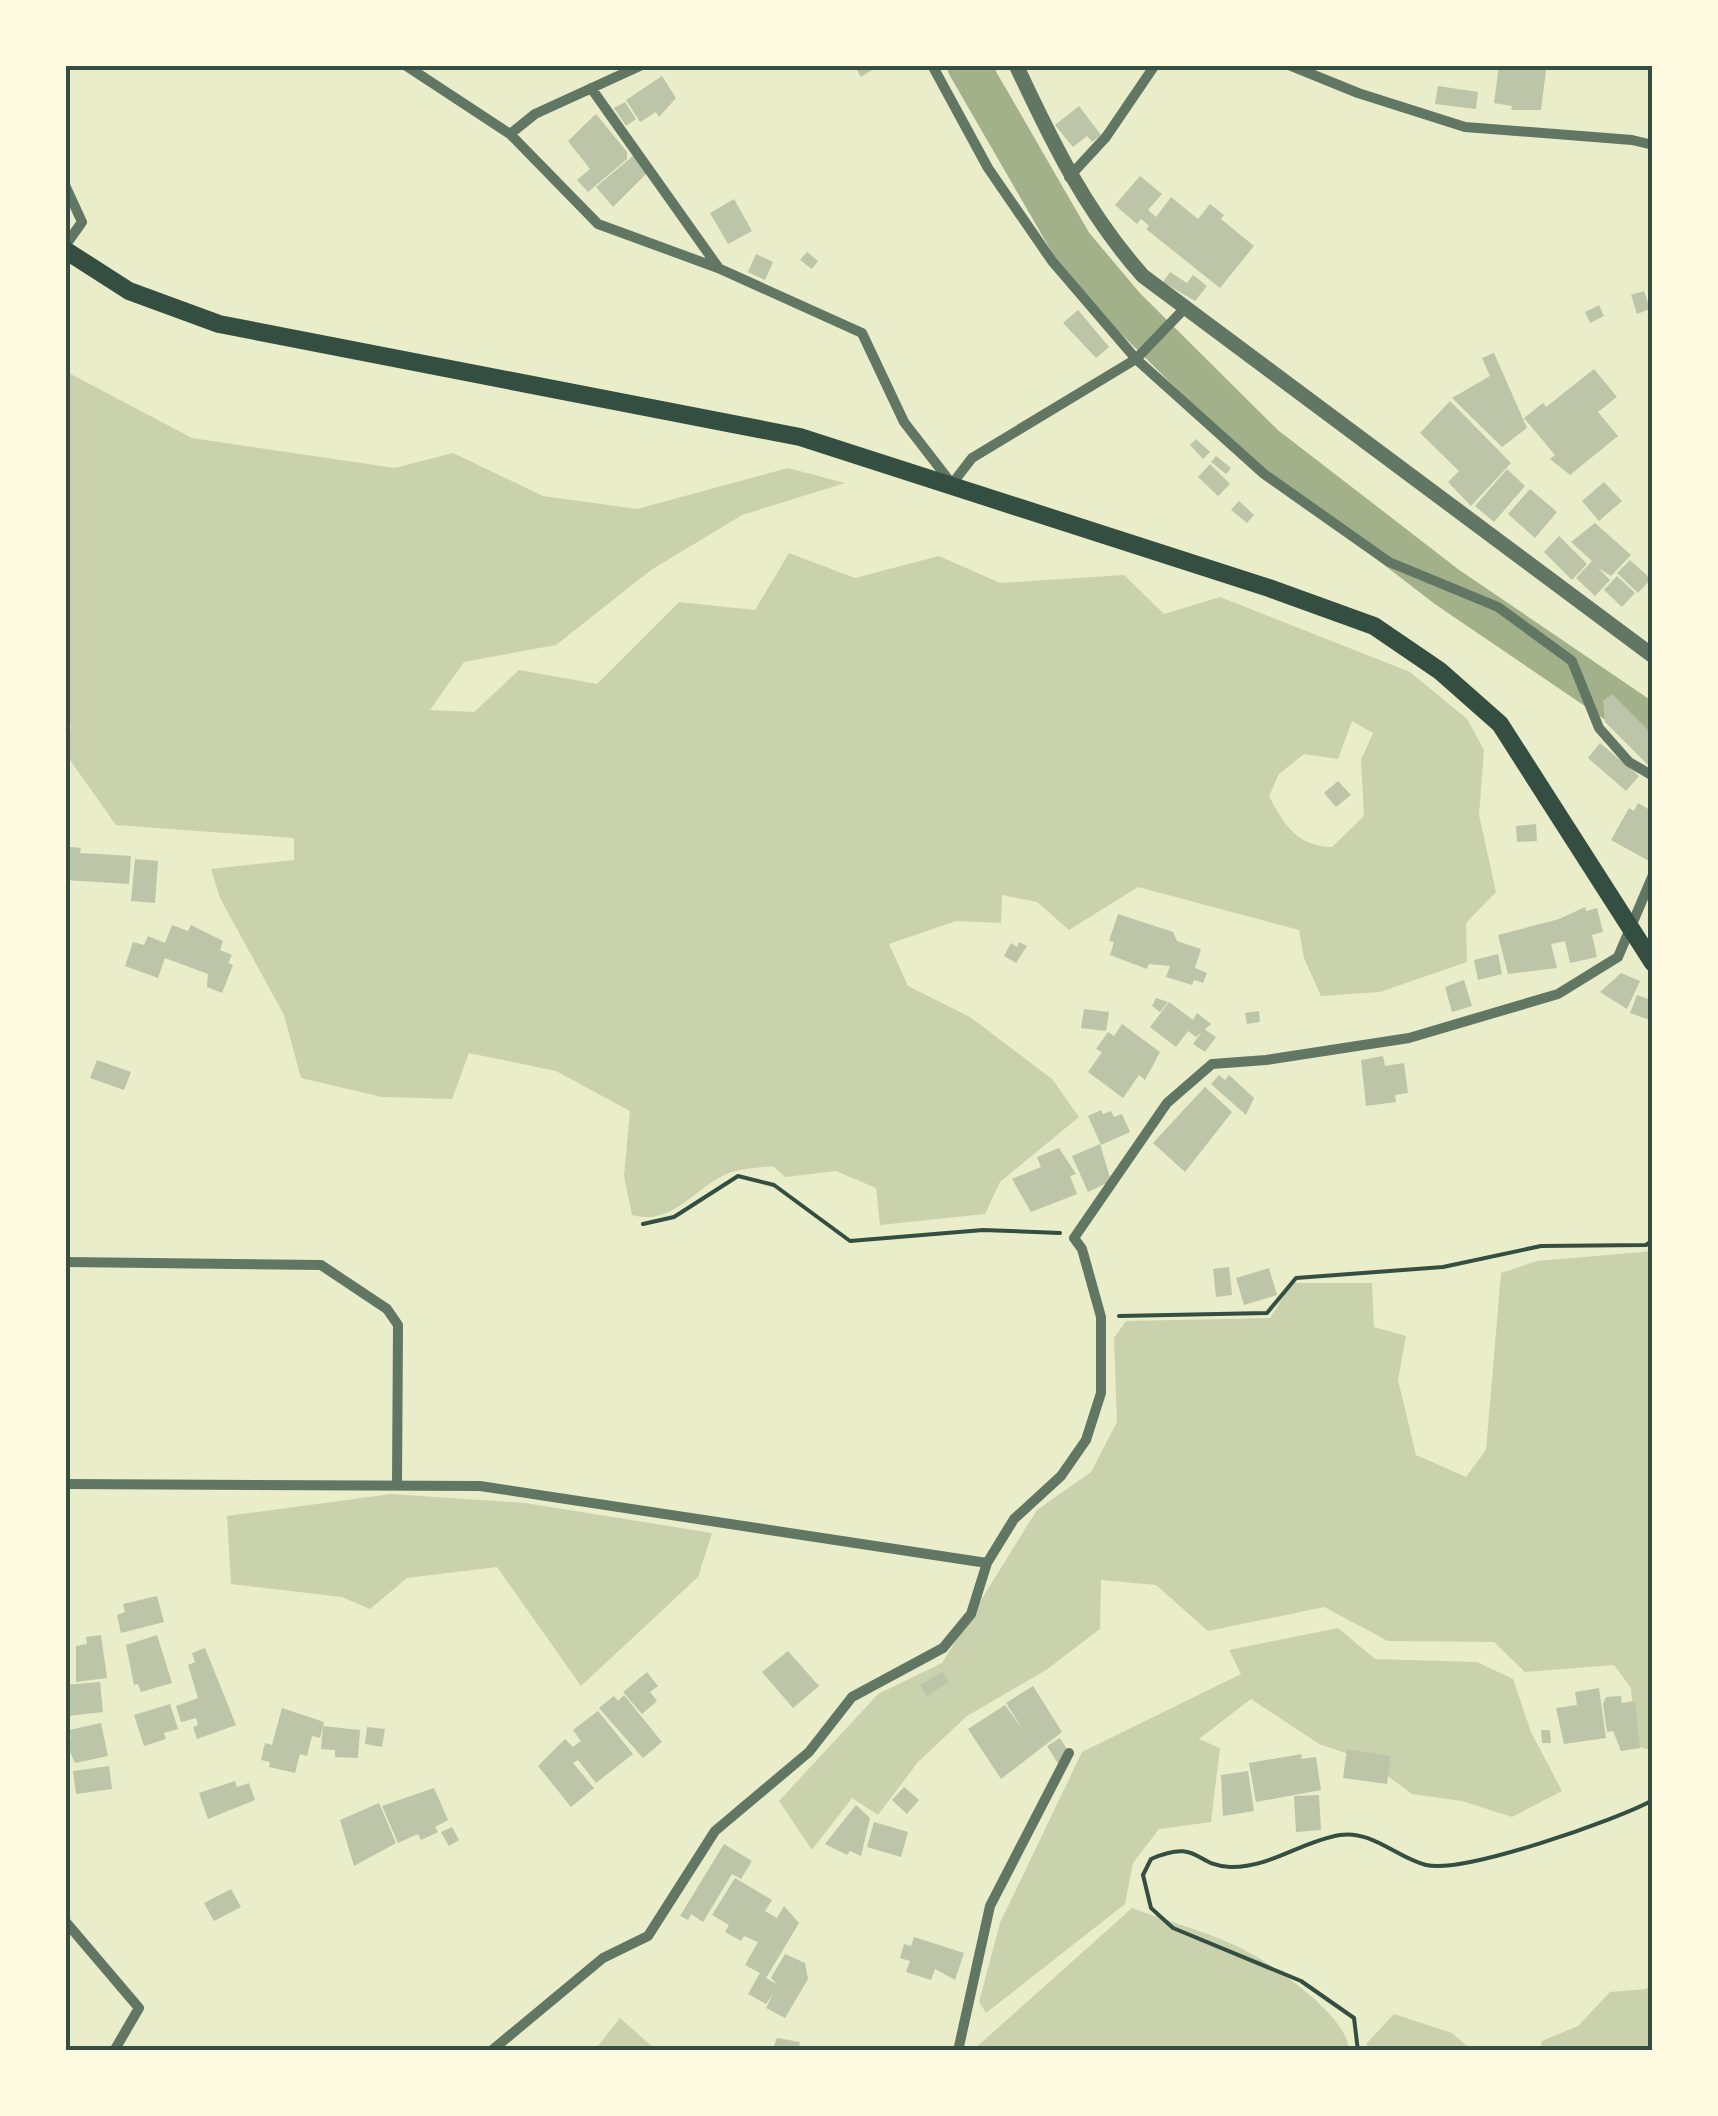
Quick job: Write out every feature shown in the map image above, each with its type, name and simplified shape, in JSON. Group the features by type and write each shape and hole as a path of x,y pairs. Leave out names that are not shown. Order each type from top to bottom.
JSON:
{"main road":[{"path":"65,248 130,291 219,324 800,437 1374,626 1440,672 1500,724 1653,963"}],"street":[{"path":"405,65 510,134 598,224 718,268 862,334 904,422 952,484 972,458 1136,359 1185,308"},
{"path":"510,134 536,114 642,65"},
{"path":"932,65 988,168 1052,261 1136,359 1264,474 1389,562 1498,607 1572,661 1599,728 1629,762 1653,776"},
{"path":"1016,65 1069,177 1103,231 1144,276 1653,656"},
{"path":"1069,177 1106,137 1155,65"},
{"path":"1289,65 1358,93 1465,128 1632,140 1653,146"},
{"path":"592,88 718,268"},
{"path":"65,185 82,222 65,248"},
{"path":"492,2051 604,1958 648,1936 715,1831 809,1752 852,1697 943,1648 970,1614 987,1563 1014,1519 1062,1476 1086,1440 1101,1393 1101,1316 1082,1248 1074,1238 1167,1103 1212,1064 1409,1038 1558,994 1618,957 1653,875"},
{"path":"65,1262 321,1265 387,1309 398,1325 398,1484"},
{"path":"65,1484 480,1486 987,1563"},
{"path":"958,2051 990,1906 1069,1753"},
{"path":"65,1921 139,2008 114,2051"}],"path":[{"path":"642,1224 674,1217 738,1176 774,1185 850,1241 983,1230 1069,1233 1074,1238"},
{"path":"1101,1316 1268,1313 1296,1278 1443,1267 1541,1246 1646,1245 1653,1240"},
{"path":"1358,2051 1354,2018 1301,1981 1173,1928 1152,1908 1143,1875 1152,1858 1172,1850 1192,1851 1226,1868 1259,1864 1344,1834 1367,1837 1424,1865 1469,1865 1653,1800"}],"green space":[{"path":"65,371 192,438 395,468 453,453 543,496 637,509 788,468 845,483 742,515 651,570 556,645 464,662 430,710 474,712 519,670 597,684 679,602 755,610 789,553 855,578 939,556 1000,583 1124,575 1164,614 1220,597 1410,672 1467,719 1484,750 1479,815 1496,892 1466,923 1467,962 1380,992 1321,996 1304,958 1299,930 1138,887 1069,930 1037,902 1002,895 1001,923 956,921 889,944 908,986 970,1017 1052,1079 1079,1117 1000,1182 985,1214 880,1225 876,1188 836,1171 785,1177 773,1166 719,1177 673,1210 647,1217 632,1215 624,1176 630,1111 556,1071 469,1053 452,1099 382,1097 301,1078 284,1015 220,898 211,869 294,860 294,838 116,825 65,753 71,727 65,718","holes":["1352,721 1373,733 1361,760 1364,816 1332,847 1301,838 1286,825 1269,796 1279,774 1304,754 1338,759"]},
{"path":"1653,1251 1653,1751 1636,1746 1631,1688 1614,1665 1525,1672 1494,1642 1388,1641 1324,1607 1208,1631 1156,1585 1101,1580 1100,1629 1046,1670 967,1716 918,1762 878,1815 852,1798 812,1850 779,1801 878,1694 942,1663 1037,1510 1091,1472 1117,1422 1114,1338 1126,1321 1270,1318 1292,1283 1372,1283 1374,1327 1406,1336 1398,1380 1416,1455 1466,1477 1486,1450 1501,1273 1537,1261"},
{"path":"391,1494 525,1503 712,1533 698,1577 581,1686 497,1567 407,1578 370,1609 342,1597 231,1584 227,1516"},
{"path":"1338,1628 1375,1659 1477,1662 1513,1679 1531,1732 1562,1791 1512,1817 1462,1801 1412,1794 1366,1760 1319,1744 1251,1699 1199,1739 1220,1748 1211,1822 1159,1829 1133,1863 1125,1904 986,2013 979,2002 1000,1923 1082,1752 1241,1674 1229,1650"},
{"path":"1132,1908 1221,1940 1265,1962 1304,1990 1336,2021 1349,2051 972,2051"},
{"path":"1653,1982 1653,2051 1539,2051 1542,2041 1578,2026 1610,1992 1646,1989"},
{"path":"1394,2014 1452,2033 1473,2051 1365,2051 1367,2043"},
{"path":"620,2018 657,2051 594,2051"}],"building":[{"path":"854,65 880,65 861,77"},
{"path":"1499,65 1546,70 1541,110 1511,110 1512,106 1494,103"},
{"path":"662,76 676,98 659,117 656,112 640,122 626,100"},
{"path":"1438,86 1478,92 1476,109 1435,104"},
{"path":"625,102 636,119 626,126 614,108"},
{"path":"1079,106 1101,135 1092,142 1087,136 1073,147 1055,125"},
{"path":"596,114 627,152 627,159 588,192 577,180 590,169 568,141"},
{"path":"634,155 648,172 613,207 596,187"},
{"path":"1140,176 1162,194 1148,210 1156,217 1171,197 1198,219 1210,204 1224,215 1221,219 1254,246 1220,288 1146,229 1149,226 1141,219 1137,224 1115,205"},
{"path":"734,199 752,231 728,244 710,213"},
{"path":"807,252 818,261 812,269 800,260"},
{"path":"756,254 773,262 765,280 748,272"},
{"path":"1170,272 1187,283 1193,275 1207,286 1195,301 1163,282"},
{"path":"1644,291 1650,309 1637,314 1631,295"},
{"path":"1599,305 1604,316 1590,323 1585,312"},
{"path":"1078,310 1109,347 1096,358 1063,323"},
{"path":"1494,353 1527,428 1502,447 1452,398 1490,376 1482,358"},
{"path":"1594,369 1617,397 1598,412 1618,436 1570,475 1550,459 1555,455 1524,418 1543,403 1546,407"},
{"path":"1450,401 1511,463 1471,506 1448,482 1459,471 1420,433"},
{"path":"1196,439 1210,452 1203,459 1190,445"},
{"path":"1216,456 1231,468 1226,474 1211,462"},
{"path":"1210,464 1230,484 1218,496 1198,477"},
{"path":"1507,469 1525,486 1494,522 1475,506"},
{"path":"1604,482 1622,501 1599,521 1582,501"},
{"path":"1530,489 1557,512 1535,538 1508,514"},
{"path":"1239,501 1254,515 1247,523 1231,510"},
{"path":"1595,523 1631,555 1611,576 1598,568 1610,580 1595,596 1576,578 1592,561 1571,542"},
{"path":"1559,536 1587,564 1572,580 1544,552"},
{"path":"1630,560 1651,579 1638,593 1617,573"},
{"path":"1617,576 1635,593 1622,607 1604,590"},
{"path":"1612,694 1653,735 1651,768 1605,722 1603,701"},
{"path":"1600,743 1639,776 1626,791 1588,758"},
{"path":"1338,781 1351,795 1336,807 1324,793"},
{"path":"1638,803 1653,812 1649,861 1611,840 1629,808 1634,811"},
{"path":"1536,824 1537,841 1517,842 1516,826"},
{"path":"65,838 70,847 81,848 80,853 131,856 129,884 65,880"},
{"path":"135,859 158,861 155,903 131,901"},
{"path":"1585,907 1586,911 1597,908 1603,932 1592,935 1597,957 1570,963 1565,941 1551,944 1557,968 1508,974 1498,935 1559,919"},
{"path":"1118,914 1173,932 1177,941 1201,949 1195,968 1207,973 1203,983 1194,980 1192,985 1166,977 1170,966 1149,964 1147,969 1110,955 1114,942 1109,941"},
{"path":"172,925 188,931 191,925 223,941 220,950 232,955 228,963 233,965 222,993 207,987 208,974 165,958 158,978 125,966 133,942 144,945 148,936 165,943"},
{"path":"1019,942 1027,946 1016,963 1004,956 1011,943 1017,947"},
{"path":"1498,954 1502,974 1478,980 1474,960"},
{"path":"1621,973 1640,981 1627,1009 1600,992"},
{"path":"1464,980 1472,1006 1452,1012 1445,987"},
{"path":"1637,995 1651,1000 1653,1021 1630,1013"},
{"path":"1156,998 1168,1002 1160,1012 1152,1006"},
{"path":"1169,1002 1193,1020 1197,1013 1211,1024 1196,1037 1188,1031 1176,1047 1150,1027"},
{"path":"1084,1009 1109,1012 1106,1031 1081,1028"},
{"path":"1259,1011 1260,1022 1247,1024 1245,1013"},
{"path":"1122,1024 1160,1052 1145,1080 1139,1075 1123,1098 1088,1072 1102,1052 1096,1049 1108,1032 1114,1036"},
{"path":"1204,1029 1216,1037 1205,1052 1193,1044"},
{"path":"1383,1056 1385,1066 1404,1063 1408,1093 1395,1095 1396,1102 1366,1106 1361,1060"},
{"path":"97,1060 131,1072 124,1090 90,1078"},
{"path":"1219,1075 1225,1080 1229,1075 1254,1098 1246,1115 1211,1084"},
{"path":"1205,1087 1232,1112 1185,1172 1153,1143"},
{"path":"1101,1110 1103,1114 1111,1111 1114,1117 1122,1114 1130,1132 1101,1145 1088,1116"},
{"path":"1100,1144 1111,1181 1088,1192 1072,1156"},
{"path":"1059,1148 1076,1174 1070,1176 1077,1194 1031,1212 1012,1179 1041,1167 1037,1157"},
{"path":"1229,1267 1232,1295 1216,1297 1213,1269"},
{"path":"1269,1268 1277,1295 1244,1305 1236,1278"},
{"path":"157,1596 164,1622 121,1633 117,1615 125,1612 123,1604"},
{"path":"101,1635 107,1678 76,1682 76,1646 87,1644 86,1637"},
{"path":"157,1635 172,1683 141,1692 138,1684 134,1685 126,1645"},
{"path":"205,1648 236,1725 197,1739 193,1727 198,1725 196,1718 181,1722 176,1706 198,1698 188,1665 195,1662 192,1653"},
{"path":"788,1651 819,1686 793,1708 762,1672"},
{"path":"647,1672 658,1686 650,1692 657,1701 642,1714 623,1692"},
{"path":"942,1672 949,1682 927,1696 920,1685"},
{"path":"100,1682 103,1712 68,1716 65,1685"},
{"path":"1033,1686 1062,1732 1001,1779 968,1729 1005,1705 1024,1731 1006,1703"},
{"path":"1599,1688 1606,1738 1564,1744 1556,1708 1577,1705 1575,1692"},
{"path":"624,1695 662,1742 643,1758 599,1708 614,1696 618,1701"},
{"path":"1621,1696 1622,1703 1635,1701 1640,1748 1621,1751 1613,1731 1607,1732 1603,1704 1606,1697"},
{"path":"170,1704 178,1729 164,1733 166,1739 144,1746 134,1715"},
{"path":"282,1708 324,1722 320,1738 312,1736 307,1756 300,1754 295,1773 269,1767 270,1762 261,1760 265,1743 272,1745"},
{"path":"598,1711 633,1754 596,1783 578,1760 573,1763 594,1788 571,1807 538,1766 565,1739 573,1747 581,1741 573,1730"},
{"path":"101,1723 108,1756 75,1763 65,1740 71,1739 69,1730"},
{"path":"323,1726 360,1730 358,1758 335,1757 335,1750 321,1749"},
{"path":"367,1727 385,1729 382,1747 365,1744"},
{"path":"1541,1730 1550,1730 1551,1743 1542,1743"},
{"path":"1060,1738 1072,1757 1059,1765 1047,1746"},
{"path":"1347,1749 1391,1756 1387,1784 1343,1778"},
{"path":"1302,1754 1301,1759 1316,1757 1321,1790 1256,1802 1249,1763"},
{"path":"109,1766 112,1789 76,1794 73,1771"},
{"path":"1248,1771 1254,1811 1223,1816 1221,1775"},
{"path":"235,1781 237,1787 249,1783 255,1800 208,1819 199,1793"},
{"path":"904,1787 919,1800 907,1814 892,1800"},
{"path":"434,1788 448,1820 435,1827 438,1832 421,1840 418,1834 398,1843 382,1806"},
{"path":"1319,1795 1321,1830 1296,1832 1294,1796"},
{"path":"379,1803 396,1843 354,1866 340,1820"},
{"path":"856,1805 870,1818 861,1856 850,1851 847,1855 825,1844"},
{"path":"874,1822 908,1832 901,1857 867,1847"},
{"path":"452,1827 459,1840 449,1846 441,1832"},
{"path":"724,1844 752,1861 741,1879 732,1874 703,1922 691,1914 688,1920 680,1916"},
{"path":"735,1878 772,1900 765,1911 777,1918 784,1906 799,1923 766,1978 778,1985 771,1978 785,1954 805,1963 808,1979 785,2018 766,2008 773,1994 766,2004 748,1994 760,1973 745,1965 758,1942 744,1936 741,1941 725,1932 729,1925 712,1915"},
{"path":"231,1889 241,1907 214,1921 204,1903"},
{"path":"914,1937 964,1953 955,1980 935,1969 931,1980 906,1972 910,1961 900,1958 904,1944 911,1946"},
{"path":"777,2038 800,2042 798,2051 774,2046"}],"waterway":[{"path":"968,65 1072,245 1125,308 1263,445 1447,587 1653,727"}]}
